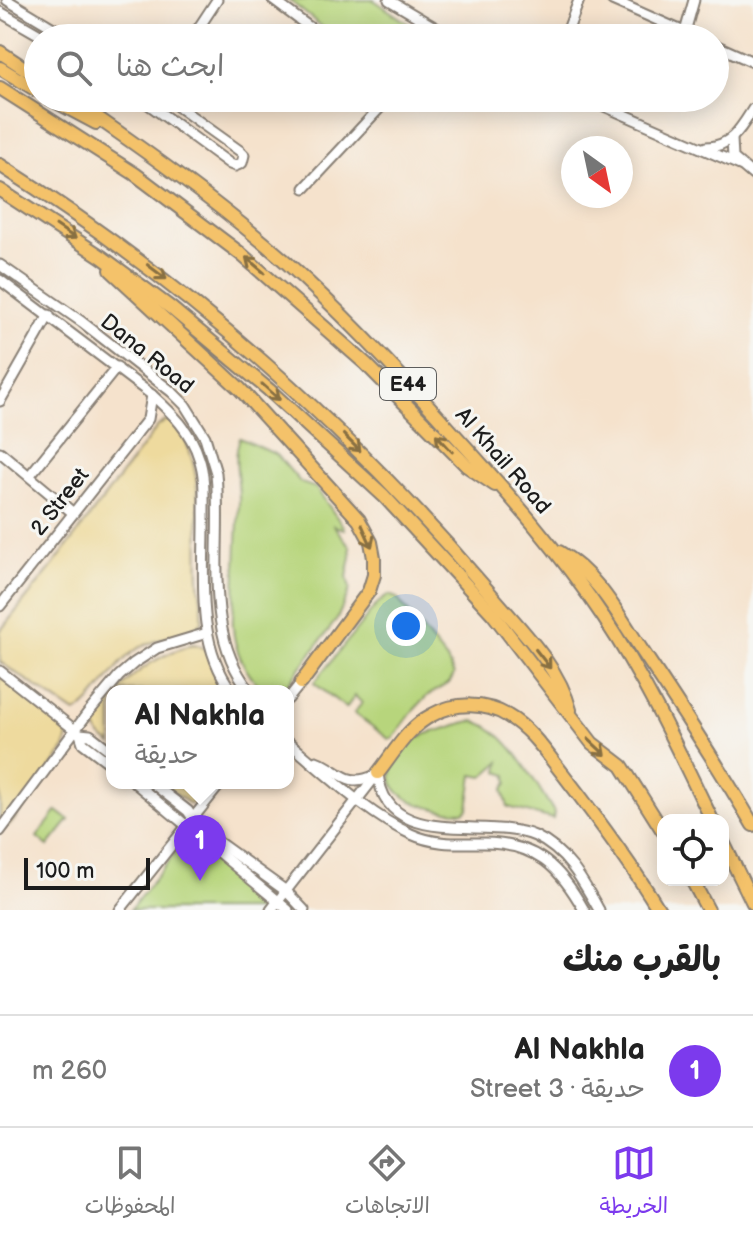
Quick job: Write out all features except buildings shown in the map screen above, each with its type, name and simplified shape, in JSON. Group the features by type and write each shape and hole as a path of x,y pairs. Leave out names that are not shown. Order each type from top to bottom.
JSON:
{"highway":[{"path":"0,52 24,68"},
{"path":"0,68 24,83"},
{"path":"0,88 24,103"},
{"path":"38,112 135,174 241,254 366,364 467,466 505,490"},
{"path":"72,112 114,130"},
{"path":"89,112 114,130"},
{"name":"Al Khail Road","path":"114,130 220,208 308,282 411,387 505,490 553,548 615,636 664,723 709,814"},
{"path":"0,165 96,228 180,290 253,351 337,429 432,527 525,636 557,677 571,718"},
{"path":"0,190 102,257 226,353 384,496 480,598 598,750 622,766 657,821"},
{"path":"102,257 122,282 189,339 263,413 354,514 368,534 374,558 374,575 369,591 301,683"},
{"path":"553,548 582,568 598,585 684,713 753,825"},
{"path":"378,773 411,731 432,714 467,706 502,712 517,721 541,747 610,835 659,910"},
{"path":"729,854 753,903"},
{"path":"695,886 708,910"}],"street":[{"path":"7,0 47,24"},
{"path":"22,0 26,11"},
{"path":"201,24 217,0"},
{"path":"273,0 305,24"},
{"path":"389,0 425,24"},
{"path":"612,0 666,24"},
{"path":"571,24 581,2"},
{"path":"685,24 693,3"},
{"path":"0,12 24,26"},
{"path":"729,51 753,62"},
{"path":"704,147 719,146 732,139 753,109"},
{"path":"159,112 230,164 235,166 242,163 244,155 240,151 186,112"},
{"path":"305,188 376,112"},
{"path":"620,112 704,147 753,175"},
{"path":"732,139 732,153 740,165"},
{"name":"Dana Road","path":"0,265 82,322 172,392 196,420 212,455 216,473 219,603 223,635 236,671 246,685"},
{"name":"Dana Road","path":"0,280 152,395 172,413 195,449 202,474 207,633 215,664 228,685"},
{"path":"0,401 49,315"},
{"path":"30,475 117,367"},
{"name":"2 Street","path":"0,606 148,419 152,395"},
{"path":"148,419 172,413"},
{"path":"0,452 72,512"},
{"path":"112,685 134,663 166,645 207,633"},
{"path":"0,671 77,732 83,743 106,760"},
{"path":"294,690 301,683"},
{"path":"0,831 106,693"},
{"path":"77,732 90,735 106,747"},
{"path":"294,747 399,828 419,837 452,844 504,844 532,852 562,875 582,909 597,905 572,866 545,841 511,829 443,827 409,818 387,800 378,773"},
{"path":"309,760 320,762 340,776 353,780 366,779 378,773"},
{"path":"274,906 378,773"},
{"path":"143,789 171,810 274,906 288,910"},
{"path":"159,789 193,818 200,829 286,891 304,910"},
{"path":"120,910 216,789"}],"green space":[{"path":"289,0 374,0 408,24 319,24"},
{"path":"240,438 277,455 301,483 316,488 343,526 344,529 334,526 350,546 347,577 350,589 337,619 286,685 259,685 255,682 241,660 234,635"},
{"path":"389,595 397,598 447,660 454,675 450,682 426,697 392,739 354,713 362,703 355,696 346,708 314,683 378,603"},
{"path":"474,721 487,726 510,746 554,812 553,819 508,807 503,790 508,783 507,775 498,772 500,762 483,777 473,775 468,809 464,812 424,806 397,790 392,782 392,769 409,744 429,733"},
{"path":"57,811 69,820 48,846 37,837"},
{"path":"189,836 254,885 266,902 262,910 130,910"}],"sand":[{"path":"171,421 183,436 195,474 202,622 190,630 137,649 120,664 90,701 75,713 0,662 0,631 158,426"},
{"path":"193,644 200,646 211,655 226,685 125,685 152,662"},
{"path":"0,674 53,718 68,736 65,748 11,824 0,831"},
{"path":"106,707 106,740 94,724"},
{"path":"169,789 211,789 202,800 190,804"}],"place":[{"name":"Al Nakhla","path":"200,881"}]}
